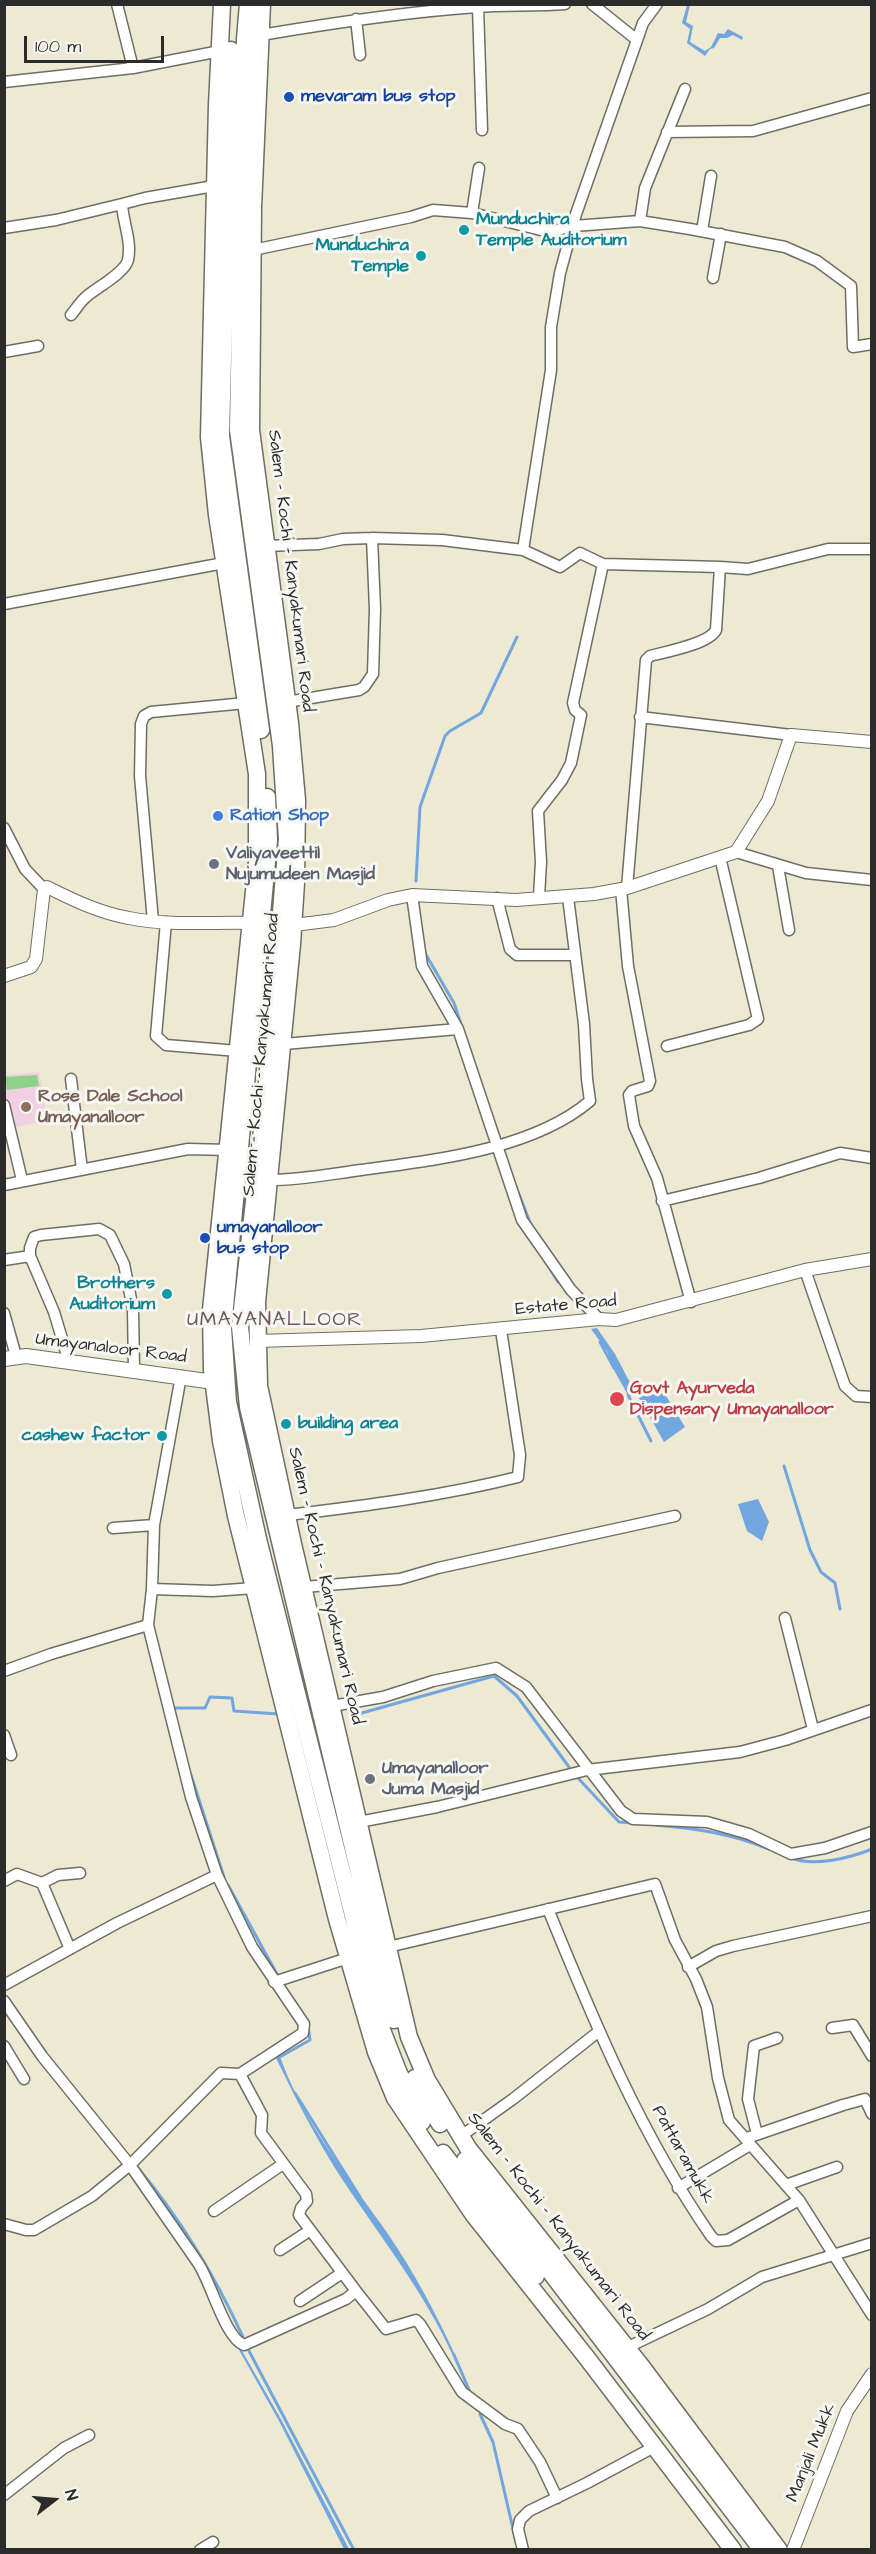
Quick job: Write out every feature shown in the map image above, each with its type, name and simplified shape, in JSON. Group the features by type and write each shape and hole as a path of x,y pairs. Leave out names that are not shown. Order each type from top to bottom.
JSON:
{"highway":[{"name":"Salem - Kochi - Kanyakumari Road","path":"222,4 214,186 209,437 224,563 256,774 256,862 212,1310 213,1382 230,1484 254,1588 348,1958 376,2052 395,2098 473,2214 733,2550"},
{"path":"232,4 221,436 264,750 270,840 223,1328 228,1402 258,1539 382,2030 415,2111 440,2150 746,2550"},
{"path":"248,4 244,51 238,430 281,746 287,839 266,1094 240,1327 248,1407 378,1963 396,2028 425,2100 488,2193 762,2550"},
{"name":"Salem - Kochi - Kanyakumari Road","path":"262,4 253,250 251,430 287,702 297,800 294,925 257,1302 260,1386 287,1515 409,2037 427,2080 461,2136 779,2550"}],"main road":[{"name":"Umayanaloor Road","path":"10,1358 69,1362 213,1382"}],"street":[{"path":"117,4 133,68"},
{"path":"261,35 356,19 478,7 565,4"},
{"path":"591,4 637,40"},
{"path":"523,550 550,370 554,300 574,226 637,40 643,23 657,4"},
{"path":"478,7 482,130"},
{"path":"356,19 360,55"},
{"path":"4,82 133,68 220,51"},
{"path":"640,221 645,188 686,89"},
{"path":"667,132 753,131 872,98"},
{"path":"472,213 480,168"},
{"path":"702,231 711,177"},
{"path":"4,228 56,220 145,198 214,186"},
{"path":"71,315 84,298 123,269 128,261 128,239 122,204"},
{"path":"253,250 433,210 472,213 549,232 574,226 640,221 785,247 817,261 851,286 853,347 872,344"},
{"path":"712,278 721,234"},
{"path":"4,352 38,346"},
{"path":"287,702 359,690 373,674 375,609 372,538"},
{"path":"265,546 320,544 343,539 372,538 442,540 523,550 560,567 580,553 603,564 748,569 828,549 872,549"},
{"path":"4,604 224,563"},
{"path":"539,897 541,862 538,811 562,780 571,763 581,715 575,710 573,703 603,564"},
{"path":"691,1302 657,1178 634,1126 630,1100 632,1090 648,1086 650,1081 628,966 624,889 644,666 650,656 704,640 713,634 716,630 720,567"},
{"path":"153,921 140,776 141,724 144,716 151,712 246,703"},
{"path":"640,717 872,742"},
{"path":"736,852 768,801 791,735"},
{"path":"4,828 25,869 44,889"},
{"path":"294,925 334,920 388,900 412,895 516,900 568,897 624,889 736,852 806,873 872,880"},
{"path":"667,1046 749,1025 758,1019 720,857"},
{"path":"778,866 789,930"},
{"path":"44,889 47,887 96,909 130,919 250,923"},
{"path":"4,976 31,967 36,959 44,889"},
{"path":"412,895 422,966 458,1029 522,1220 572,1290 599,1319"},
{"path":"270,1180 422,1161 497,1145 548,1128 590,1101 584,1024 568,897"},
{"path":"497,898 510,949 517,955 574,955"},
{"path":"166,922 156,1036 166,1045 238,1051"},
{"path":"284,1044 458,1029"},
{"path":"71,1079 82,1170"},
{"path":"4,1105 22,1180"},
{"path":"4,1185 188,1149 228,1150"},
{"path":"662,1201 759,1178 840,1154 872,1158"},
{"path":"69,1362 54,1312 30,1256 32,1242 34,1237 41,1235 99,1229 110,1235 124,1264 133,1309 134,1370"},
{"path":"4,1260 30,1256"},
{"name":"Estate Road","path":"257,1341 421,1336 599,1319 616,1320 805,1270 872,1259"},
{"path":"805,1270 845,1386 856,1396 872,1397"},
{"path":"4,1313 10,1358"},
{"path":"287,1515 408,1500 518,1477 520,1455 501,1330"},
{"path":"4,2224 27,2230 40,2228 92,2196 130,2165 221,2073 240,2074 303,2033 305,2029 304,2024 252,1947 217,1875 191,1797 148,1625 152,1589 154,1525 181,1376"},
{"path":"304,1587 400,1579 438,1568 675,1516"},
{"path":"113,1528 154,1525"},
{"path":"152,1589 213,1591 254,1588"},
{"path":"785,1618 813,1729"},
{"path":"4,1671 51,1654 148,1625"},
{"path":"332,1706 383,1697 433,1681 496,1668 526,1687 587,1770 621,1811 633,1819 706,1822 749,1834 791,1854 825,1848 872,1832"},
{"path":"359,1822 437,1807 587,1770 740,1752 872,1710"},
{"path":"4,1735 11,1755"},
{"path":"4,1881 17,1874 42,1883 58,1875 80,1873"},
{"path":"4,1985 117,1923 217,1875"},
{"path":"42,1883 70,1949"},
{"path":"388,1947 655,1884 675,1941 696,1979 707,2007 718,2078 729,2120 751,2139 799,2200 872,2315"},
{"name":"Pattaramukk","path":"548,1909 598,2032 678,2188 711,2236 722,2242 799,2200"},
{"path":"688,1967 716,1951 733,1946 872,1916"},
{"path":"274,1982 348,1958"},
{"path":"4,2001 42,2056 130,2165 205,2273 233,2338 238,2342 250,2344 346,2299 356,2291"},
{"path":"832,2028 853,2025 872,2056"},
{"path":"461,2136 513,2099 598,2032"},
{"path":"751,2139 748,2099 754,2046 777,2038"},
{"path":"4,2046 24,2079"},
{"path":"240,2074 262,2115 261,2133 306,2194 307,2201 299,2215 309,2231 386,2329 416,2320 462,2392 505,2424 518,2429 540,2462 557,2498"},
{"path":"678,2188 751,2139 843,2105 866,2099 872,2114"},
{"path":"214,2211 283,2164"},
{"path":"786,2185 837,2168"},
{"path":"280,2250 309,2231"},
{"path":"626,2348 708,2309 762,2277 872,2243"},
{"path":"300,2301 342,2273"},
{"name":"Manjali Mukk","path":"793,2550 847,2411 872,2374"},
{"path":"4,2494 64,2448 89,2435"},
{"path":"523,2550 518,2529 520,2520 529,2511 654,2447"},
{"path":"200,2550 213,2542"}],"shaded area":[{"name":"Rose Dale School Umayanalloor","path":"39,1072 48,1121 11,1128 4,1075"}],"green space":[{"path":"37,1075 39,1086 7,1090 5,1077"}],"water":[{"path":"687,5 690,5 686,22 693,26 690,42 705,51 711,47 718,33 724,34 728,29 743,37 742,40 733,35 720,38 705,56 687,43 690,29 682,23"},
{"path":"597,1328 615,1354 636,1394 629,1397 614,1370 607,1351 591,1329"},
{"path":"660,1386 685,1427 664,1442 639,1398"},
{"path":"758,1499 769,1522 762,1541 747,1531 738,1504"},
{"path":"278,2051 311,2123 406,2261 457,2359 454,2358 430,2311 402,2266 323,2149 274,2054"},
{"path":"234,2341 237,2342 282,2421 349,2549 344,2549 279,2421"}],"waterway":[{"path":"416,881 420,807 445,736 481,713 517,637"},
{"path":"425,953 454,1003 461,1024"},
{"path":"515,1184 531,1225"},
{"path":"544,1259 558,1282"},
{"path":"600,1342 614,1368"},
{"path":"628,1395 651,1441"},
{"path":"784,1466 810,1550 821,1572 835,1583 840,1609"},
{"path":"351,1716 494,1676 517,1696 569,1767"},
{"path":"171,1708 205,1708 210,1697 232,1698 234,1711 278,1714"},
{"path":"191,1775 224,1877"},
{"path":"578,1778 619,1822 631,1823"},
{"path":"656,1825 713,1832 769,1849"},
{"path":"792,1858 801,1861 821,1861 843,1858 872,1849"},
{"path":"228,1885 278,1976"},
{"path":"278,2058 310,2040 308,2026"},
{"path":"295,2093 360,2197"},
{"path":"139,2169 197,2250 243,2337"},
{"path":"249,2351 354,2550"},
{"path":"454,2355 470,2392"},
{"path":"480,2414 493,2442 516,2542"}],"place":[{"name":"mevaram bus stop","path":"289,97"},
{"name":"Munduchira Temple Auditorium","path":"464,230"},
{"name":"Munduchira Temple","path":"421,256"},
{"name":"Ration Shop","path":"218,816"},
{"name":"Valiyaveettil Nujumudeen Masjid","path":"214,864"},
{"name":"Rose Dale School Umayanalloor","path":"26,1107"},
{"name":"umayanalloor bus stop","path":"205,1238"},
{"name":"Brothers Auditorium","path":"167,1294"},
{"name":"Govt Ayurveda Dispensary Umayanalloor","path":"617,1399"},
{"name":"building area","path":"286,1424"},
{"name":"cashew factor","path":"162,1436"},
{"name":"Umayanalloor Juma Masjid","path":"370,1779"}],"district":[{"name":"UMAYANALLOOR","path":"275,1321"}]}
